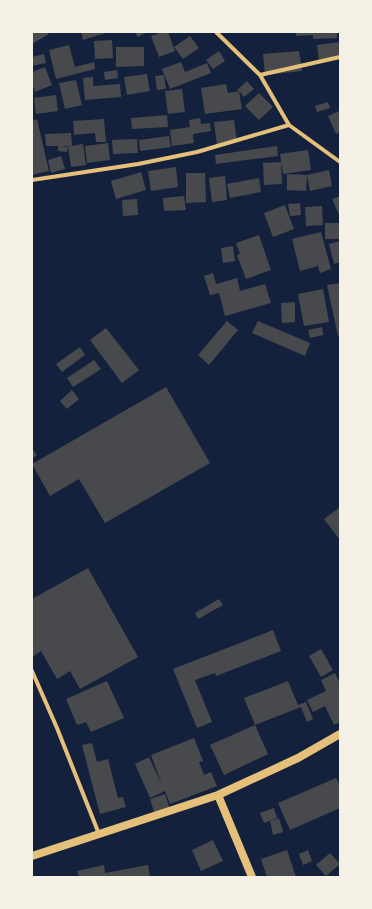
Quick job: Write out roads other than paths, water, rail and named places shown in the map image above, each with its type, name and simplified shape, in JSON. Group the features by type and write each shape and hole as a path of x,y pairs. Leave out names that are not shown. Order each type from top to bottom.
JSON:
{"main road":[{"path":"32,856 218,795 298,758 340,734"},
{"path":"218,795 252,877"}],"street":[{"path":"216,32 260,75 289,125 340,162"},
{"path":"260,75 340,57"},
{"path":"32,180 138,164 197,152 289,125"},
{"path":"32,671 57,728 99,834"}]}
